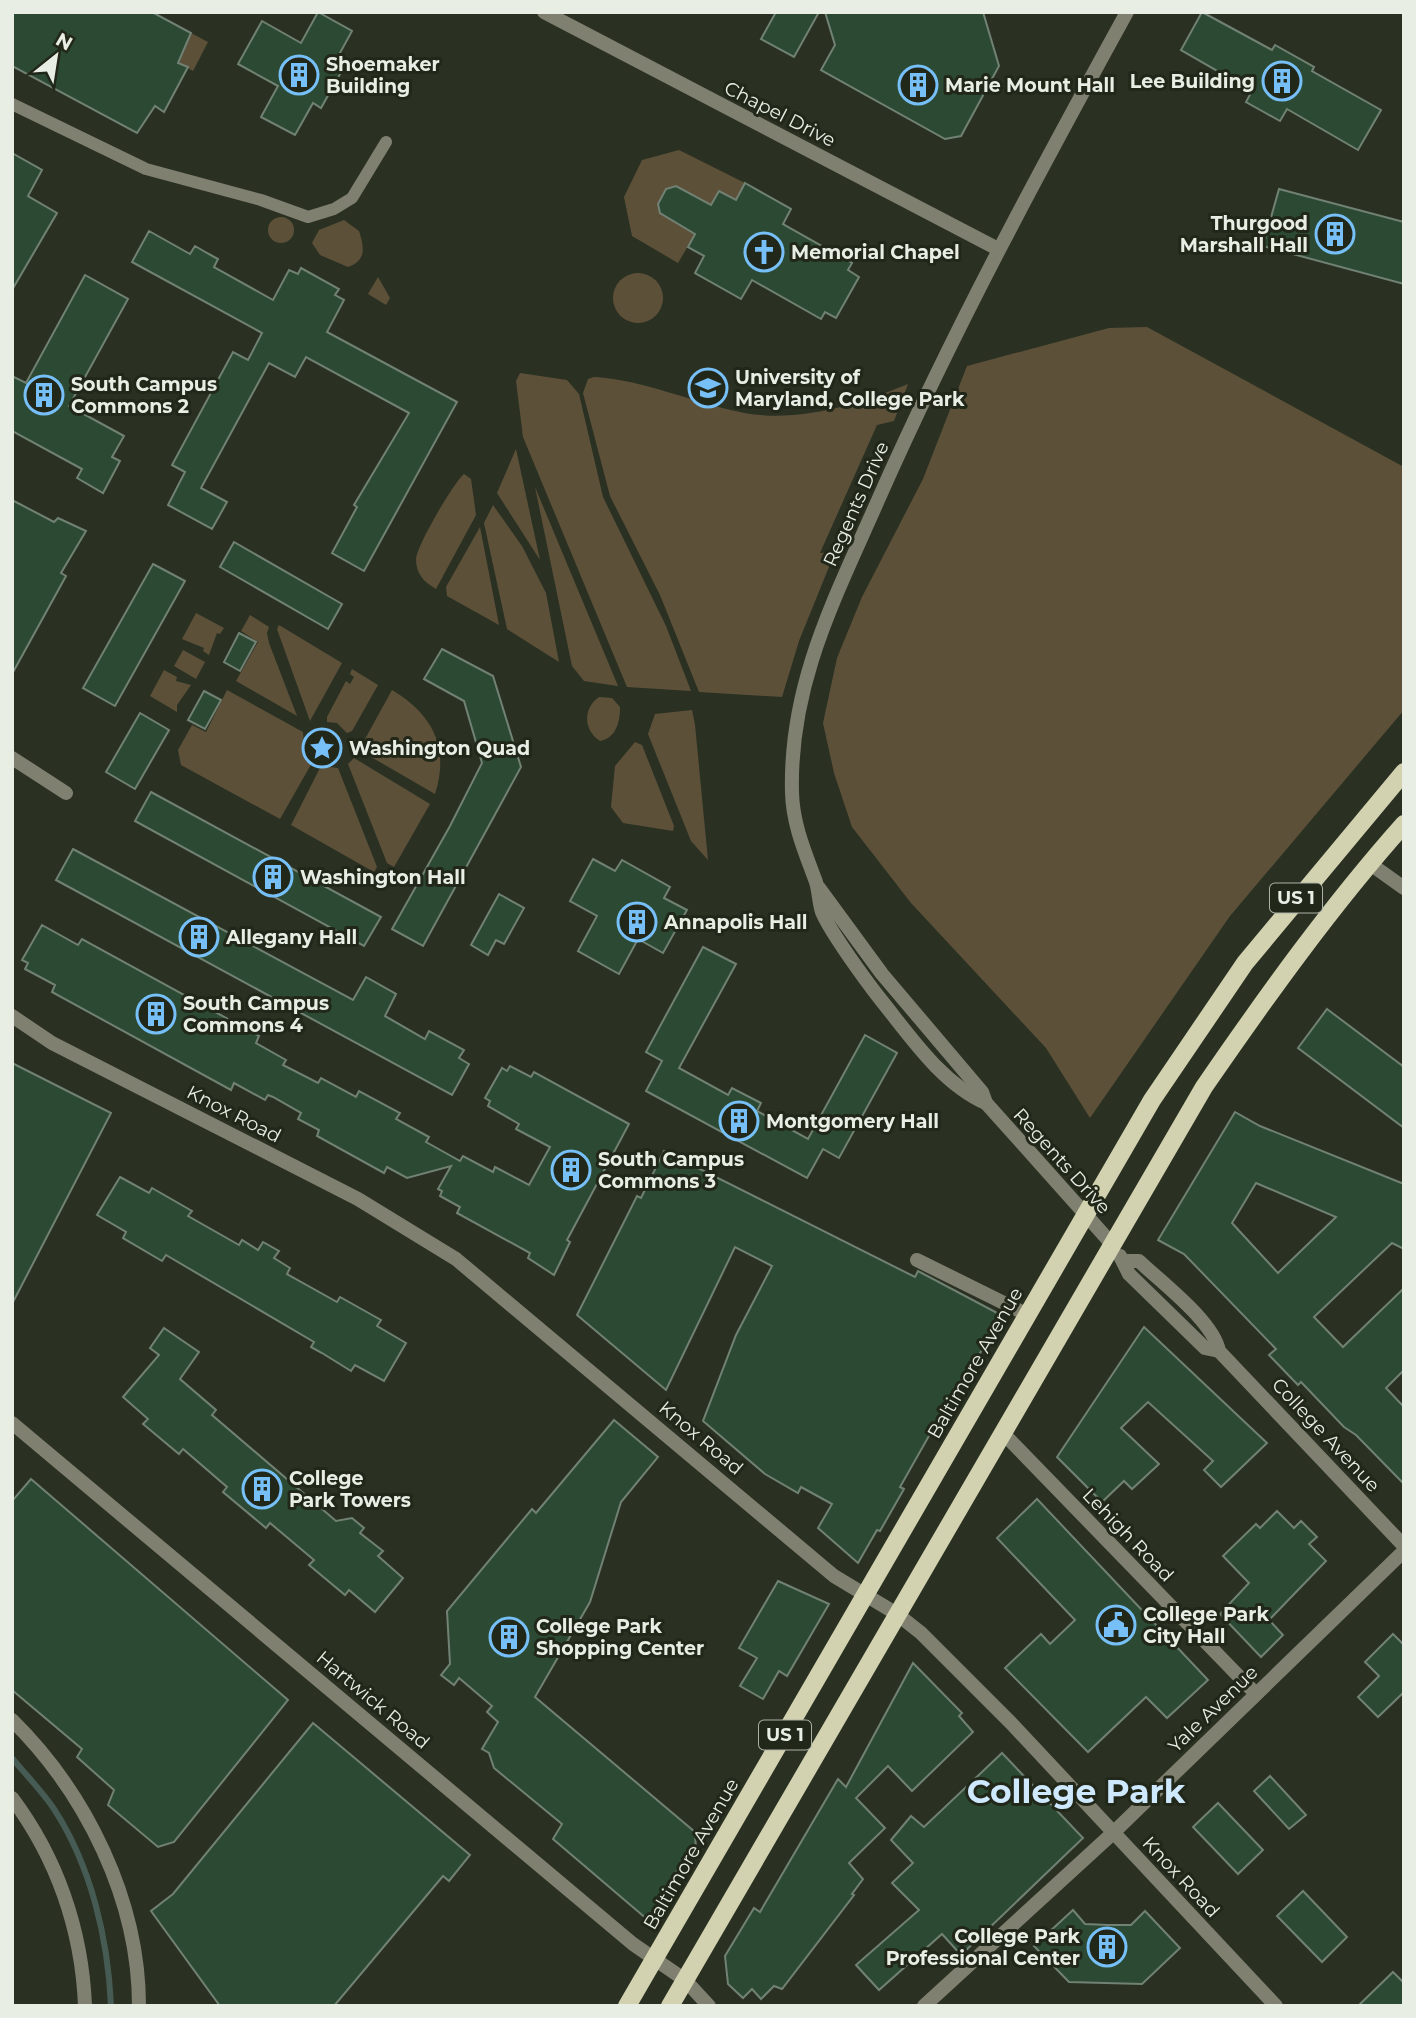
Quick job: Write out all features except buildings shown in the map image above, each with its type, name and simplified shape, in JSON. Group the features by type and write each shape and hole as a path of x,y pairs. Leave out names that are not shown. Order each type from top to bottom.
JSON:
{"main road":[{"name":"Baltimore Avenue","path":"627,2006 1152,1100 1238,972 1286,910 1404,772"},
{"name":"US 1","path":"670,2006 1111,1243 1216,1070 1369,863 1404,824"}],"street":[{"name":"Chapel Drive","path":"544,12 998,248"},
{"name":"Regents Drive","path":"1111,1243 986,1104 982,1092 869,957 817,885 794,819 792,793 797,709 831,611 930,385 998,248 1127,12"},
{"path":"12,104 146,169 261,200 308,217 334,209 352,198 386,142"},
{"path":"12,758 66,793"},
{"path":"1369,863 1404,888"},
{"name":"Knox Road","path":"12,1016 51,1043 393,1218 456,1259 834,1576 897,1614 921,1633 1002,1714 1276,2006"},
{"name":"College Avenue","path":"1111,1243 1124,1261 1129,1274 1205,1348 1219,1352 1404,1548"},
{"path":"917,1260 1028,1315"},
{"name":"Hartwick Road","path":"12,1423 654,1960 685,1980 709,2006"},
{"name":"Lehigh Road","path":"1002,1432 1256,1694"},
{"name":"Yale Avenue","path":"924,2006 1113,1833 1404,1548"},
{"path":"12,1720 50,1762 78,1800 110,1867 127,1922 139,2006"},
{"path":"12,1798 41,1843 65,1894 76,1937 85,2006"}],"shaded area":[{"path":"191,33 208,42 193,71 179,63"},
{"path":"679,150 745,183 736,200 719,191 711,205 676,186 666,189 658,204 660,213 695,234 678,263 632,236 624,197 642,160"},
{"path":"281,217 291,220 294,230 291,240 281,243 271,240 268,230 271,220"},
{"path":"344,220 359,231 363,248 358,261 348,267 320,255 312,243 319,230"},
{"path":"638,273 656,280 663,298 656,316 638,323 620,316 613,298 620,280"},
{"path":"378,277 390,298 386,305 368,294"},
{"path":"1147,327 1404,467 1404,710 1230,916 1090,1118 1046,1048 911,903 852,827 834,773 823,723 837,658 862,597 923,479 967,366 1109,328"},
{"path":"520,373 567,380 579,394 603,497 666,626 691,691 627,687 523,437 516,381"},
{"path":"594,377 631,382 740,412 782,416 847,405 908,384 894,421 877,425 820,553 835,552 799,641 782,697 699,692 660,595 610,496 583,393 588,379"},
{"path":"516,449 540,560 497,493"},
{"path":"464,474 471,479 476,515 436,589 422,577 417,569 416,559 437,514"},
{"path":"535,487 618,686 584,681 572,666"},
{"path":"493,505 522,546 546,593 559,662 507,629 484,523"},
{"path":"480,527 499,625 447,596 446,587"},
{"path":"196,613 224,628 220,634 217,633 209,655 203,651 204,648 182,639"},
{"path":"250,615 269,627 269,643 297,716 236,681 258,642 241,631"},
{"path":"279,625 342,663 310,721 277,629"},
{"path":"183,650 205,662 196,679 174,666"},
{"path":"352,669 378,685 352,731 347,733 337,723 327,722 327,717 346,681 350,684 354,677 350,674"},
{"path":"164,670 177,677 176,681 191,685 177,705 177,712 150,696"},
{"path":"227,690 303,732 305,756 313,761 280,819 181,765 178,750 192,725 206,732"},
{"path":"392,690 418,710 434,733 440,761 435,794 359,750"},
{"path":"599,697 612,698 620,707 616,729 610,737 600,741 590,731 587,719 590,707"},
{"path":"692,710 708,860 691,841 648,734 655,714"},
{"path":"635,742 642,745 674,826 673,831 623,823 611,807 615,766"},
{"path":"354,758 430,804 394,867 387,863 348,764"},
{"path":"321,766 338,768 377,867 374,872 291,825"}],"waterway":[{"path":"12,1758 54,1809 88,1878 106,1955 111,2006"}],"place":[{"name":"Shoemaker Building","path":"299,75"},
{"name":"Lee Building","path":"1282,81"},
{"name":"Marie Mount Hall","path":"918,85"},
{"name":"Thurgood Marshall Hall","path":"1335,234"},
{"name":"Memorial Chapel","path":"764,252"},
{"name":"University of Maryland, College Park","path":"708,388"},
{"name":"South Campus Commons 2","path":"44,395"},
{"name":"Washington Quad","path":"322,748"},
{"name":"Washington Hall","path":"273,877"},
{"name":"Annapolis Hall","path":"637,922"},
{"name":"Allegany Hall","path":"199,937"},
{"name":"South Campus Commons 4","path":"156,1014"},
{"name":"Montgomery Hall","path":"739,1121"},
{"name":"South Campus Commons 3","path":"571,1170"},
{"name":"College Park Towers","path":"262,1489"},
{"name":"College Park City Hall","path":"1116,1625"},
{"name":"College Park Shopping Center","path":"509,1637"},
{"name":"College Park Professional Center","path":"1107,1947"}],"district":[{"name":"College Park","path":"1076,1791"}]}
